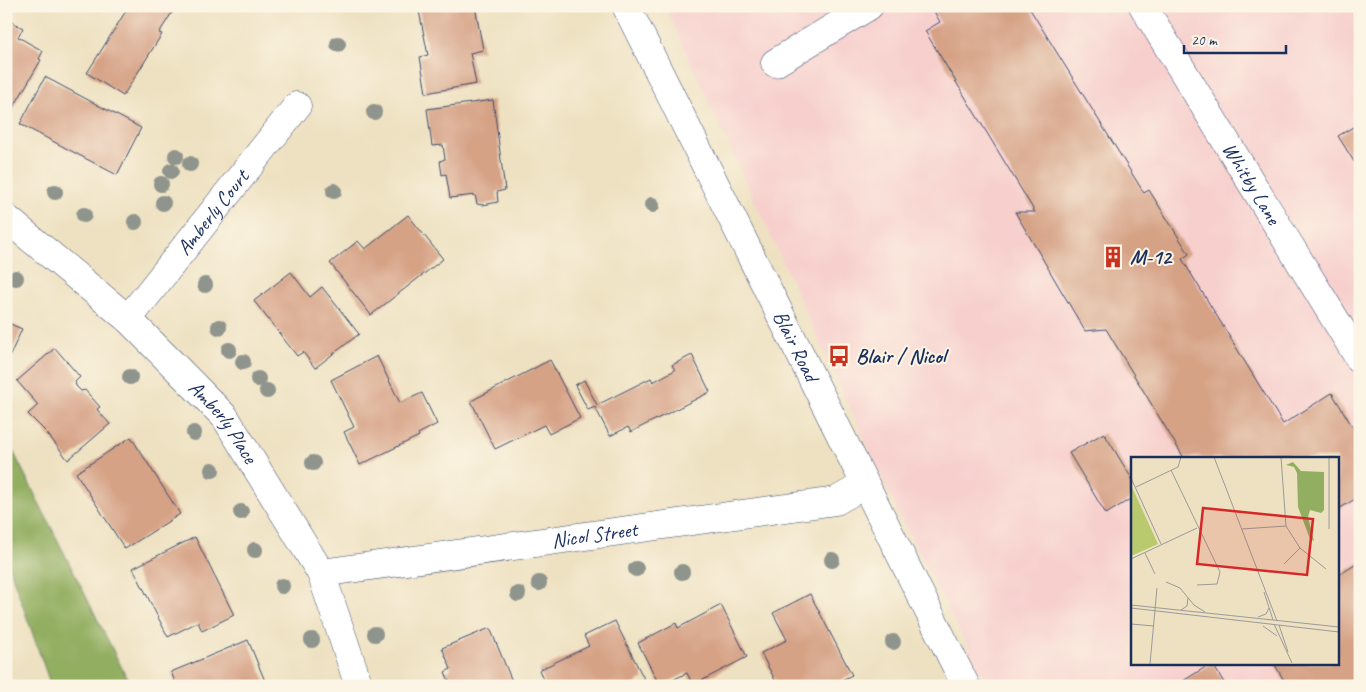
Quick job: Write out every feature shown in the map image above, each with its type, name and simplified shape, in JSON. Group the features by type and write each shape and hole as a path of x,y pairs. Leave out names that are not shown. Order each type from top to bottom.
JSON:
{"street":[{"name":"Blair Road","path":"626,6 966,686"},
{"path":"775,63 869,6"},
{"name":"Whitby Lane","path":"1143,6 1360,360"},
{"name":"Amberly Court","path":"128,318 296,106"},
{"name":"Amberly Place","path":"6,218 128,318 224,417 321,573 359,686"},
{"name":"Nicol Street","path":"321,573 836,501 864,485"}],"shaded area":[{"path":"665,6 1360,6 1360,686 988,686 900,517"}],"green space":[{"path":"6,449 14,453 131,686 51,686 6,558"}],"building":[{"path":"129,6 164,6 173,11 159,33 162,34 123,96 87,73"},
{"path":"418,6 475,6 483,50 470,53 476,84 426,93 420,57 428,55"},
{"name":"M-12","path":"934,6 1028,6 1144,193 1149,190 1189,254 1182,259 1283,424 1332,393 1360,439 1360,496 1338,509 1338,457 1183,457 1106,329 1085,331 1015,212 1035,212 925,31 940,22 932,8"},
{"path":"6,19 23,28 18,37 43,51 39,59 41,60 9,115 6,114"},
{"path":"45,77 141,128 117,175 20,124"},
{"path":"493,100 505,190 497,192 498,202 483,205 477,204 475,195 450,198 446,174 442,175 440,161 445,159 443,145 432,146 427,109"},
{"path":"1360,123 1360,171 1338,136"},
{"path":"408,215 443,259 371,315 330,263 358,241 365,249"},
{"path":"291,272 310,297 322,287 359,334 315,368 303,352 297,356 254,301"},
{"path":"6,322 22,329 6,364"},
{"path":"55,348 80,377 75,382 76,386 81,391 85,390 100,407 97,409 110,424 68,460 46,432 28,414 38,405 17,381"},
{"path":"692,355 710,392 631,432 628,427 610,436 595,407 588,410 575,385 584,380 597,405 651,378 653,382 675,370 672,365"},
{"path":"377,356 400,403 422,393 437,424 418,434 419,436 360,465 344,432 354,427 331,380"},
{"path":"550,360 580,418 549,434 544,425 495,449 471,401"},
{"path":"1104,433 1131,477 1131,499 1106,514 1069,453"},
{"path":"131,437 180,514 125,549 76,473"},
{"path":"195,537 234,615 202,631 198,622 168,637 133,568"},
{"path":"1360,562 1360,686 1287,686 1275,664 1338,664 1338,575"},
{"path":"810,594 852,675 830,686 811,686 809,682 802,686 778,686 761,653 787,640 773,613"},
{"path":"721,605 747,657 693,685 687,673 660,686 638,643 676,623 678,628"},
{"path":"615,621 644,679 631,686 546,686 539,670 589,646 584,636"},
{"path":"490,628 514,686 451,686 445,672 451,669 442,648"},
{"path":"248,640 265,681 257,684 258,686 177,686 171,672"},
{"path":"1213,664 1226,686 1175,686"}],"place":[{"name":"M-12","path":"1113,257"},
{"name":"Blair / Nicol","path":"839,356"}]}
